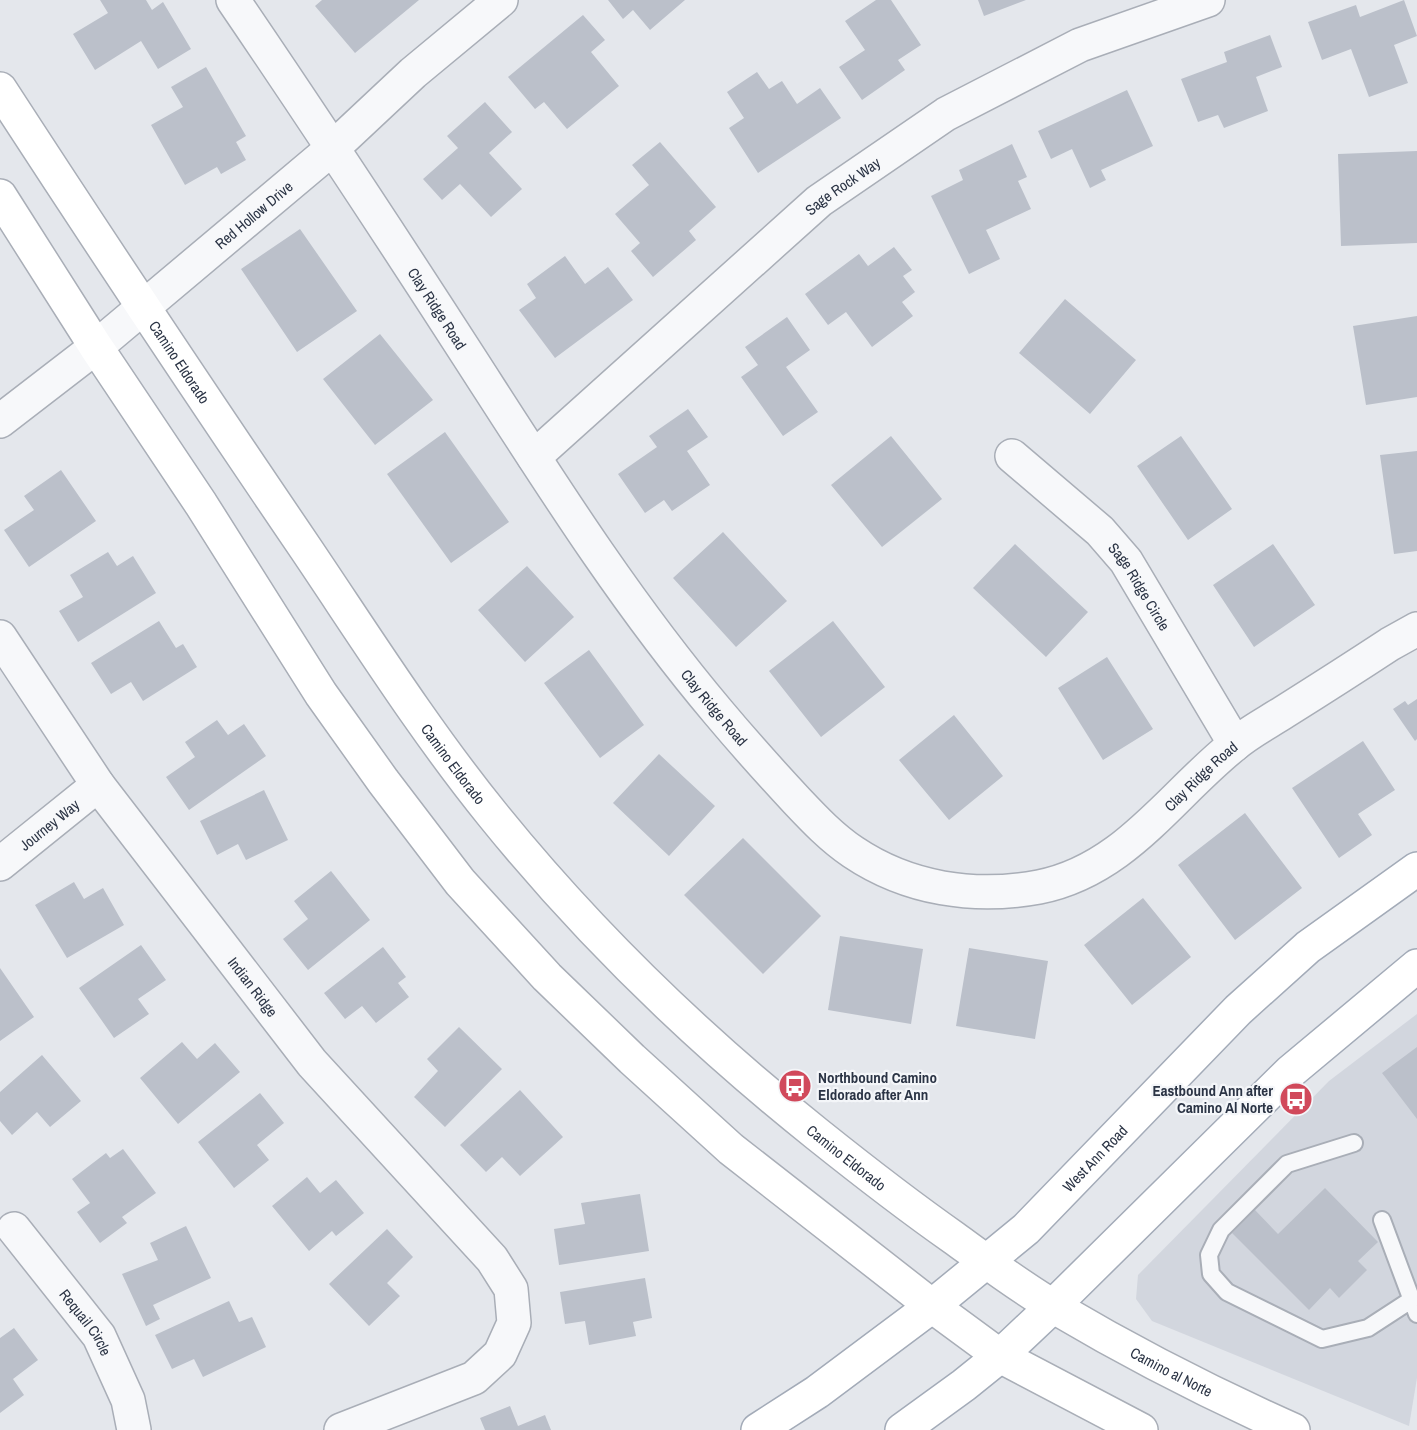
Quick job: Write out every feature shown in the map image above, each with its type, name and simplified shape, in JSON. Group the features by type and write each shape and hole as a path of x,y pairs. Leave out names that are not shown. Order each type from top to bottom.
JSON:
{"main road":[{"name":"Camino Eldorado","path":"0,89 142,308 428,729 491,813 550,882 632,971 703,1038 780,1104 875,1181 986,1262 1053,1306"},
{"path":"0,196 96,347 201,504 321,694 383,781 460,882 548,977 632,1059 731,1149 932,1306 1000,1356 1141,1430"},
{"name":"West Ann Road","path":"758,1430 817,1392 932,1306 1026,1229 1238,1010 1308,947 1417,869"},
{"path":"902,1430 1000,1356 1290,1072 1417,966"},
{"name":"Camino al Norte","path":"1053,1306 1228,1401 1293,1430"}],"street":[{"name":"Clay Ridge Road","path":"233,0 334,147 605,565 674,660 762,765 819,824 853,852 895,875 932,887 976,893 996,893 1041,886 1066,879 1106,860 1130,843 1235,744 1417,629"},
{"name":"Red Hollow Drive","path":"0,421 96,347 334,147 413,74 501,0"},
{"name":"Sage Rock Way","path":"534,457 819,201 946,114 1080,45 1208,0"},
{"name":"Sage Ridge Circle","path":"1011,456 1100,531 1126,561 1235,744"},
{"name":"Indian Ridge","path":"0,638 98,785 312,1064 492,1259 511,1289 514,1323 500,1354 474,1378 341,1430"},
{"name":"Journey Way","path":"0,864 98,785"},
{"name":"Requail Circle","path":"14,1229 99,1336 128,1400 134,1430"}],"lane":[{"path":"1354,1143 1287,1164 1221,1230 1209,1255 1211,1274 1227,1292 1322,1340 1368,1328 1414,1307 1382,1220"}],"shaded area":[{"path":"1417,1014 1417,1378 1409,1426 1152,1321 1136,1299 1138,1275 1329,1081"}],"building":[{"path":"100,0 146,0 152,10 163,2 191,49 158,69 141,41 95,70 73,34 108,13"},
{"path":"322,0 419,0 355,53 315,6"},
{"path":"608,0 685,0 650,30 633,10 623,19"},
{"path":"876,0 891,0 921,45 898,60 905,70 862,100 839,67 865,50 845,21"},
{"path":"978,0 1026,0 984,16"},
{"path":"1404,0 1417,36 1394,45 1408,83 1369,97 1351,49 1322,60 1308,22 1356,5 1360,17"},
{"path":"583,15 605,40 591,52 619,86 567,129 544,102 535,109 508,77"},
{"path":"1270,35 1282,67 1256,77 1268,111 1224,128 1218,115 1198,122 1181,79 1227,62 1224,52"},
{"path":"206,67 246,136 236,142 246,160 221,174 217,167 185,185 151,125 183,107 171,87"},
{"path":"757,72 769,89 782,81 797,104 820,88 841,118 758,173 729,128 744,118 727,92"},
{"path":"1127,90 1153,146 1101,170 1106,180 1090,188 1072,149 1051,159 1038,131"},
{"path":"485,102 512,132 489,153 522,189 491,217 460,184 442,200 423,179 458,148 447,136"},
{"path":"660,142 716,207 689,231 696,240 653,277 631,251 640,243 615,214 649,185 632,165"},
{"path":"1012,144 1027,177 1018,181 1031,209 986,230 1000,259 969,274 931,196 963,180 959,170"},
{"path":"1417,151 1417,243 1341,246 1338,154"},
{"path":"300,229 357,311 297,352 241,269"},
{"path":"894,247 912,270 903,276 915,292 902,302 913,316 872,347 846,312 828,325 805,294 859,254 868,266"},
{"path":"565,256 585,284 608,267 633,300 555,358 519,310 536,298 527,284"},
{"path":"1065,299 1136,360 1090,414 1019,353"},
{"path":"1417,316 1417,397 1366,405 1353,326"},
{"path":"787,317 810,350 786,367 818,412 783,436 741,377 758,365 745,347"},
{"path":"380,334 433,400 375,445 323,379"},
{"path":"688,409 708,437 687,451 710,485 672,511 664,500 645,513 618,474 657,447 649,436"},
{"path":"445,432 509,522 451,563 387,474"},
{"path":"891,436 942,499 882,547 831,485"},
{"path":"1181,436 1232,509 1188,540 1137,466"},
{"path":"1417,451 1417,551 1394,554 1380,455"},
{"path":"61,470 96,521 29,567 4,530 34,510 24,496"},
{"path":"723,532 787,601 736,647 673,578"},
{"path":"1015,544 1088,612 1046,657 973,588"},
{"path":"1273,544 1315,605 1254,647 1213,585"},
{"path":"108,552 117,566 133,556 156,593 78,642 59,611 83,597 70,575"},
{"path":"527,566 574,617 525,662 478,610"},
{"path":"159,621 176,648 183,644 197,667 143,701 131,682 111,694 91,663"},
{"path":"833,621 885,687 821,737 769,671"},
{"path":"589,650 644,725 600,758 544,683"},
{"path":"1107,657 1153,729 1103,760 1058,688"},
{"path":"1417,699 1417,739 1415,741 1393,709 1405,701 1408,705"},
{"path":"954,715 1003,776 949,820 899,760"},
{"path":"217,720 228,735 244,724 266,756 189,810 166,777 195,757 185,742"},
{"path":"1363,741 1395,790 1358,814 1372,835 1339,858 1292,788"},
{"path":"659,754 715,806 669,856 613,803"},
{"path":"264,790 288,840 246,860 238,844 217,855 200,821"},
{"path":"1245,813 1302,888 1235,940 1178,865"},
{"path":"743,838 821,916 763,974 684,895"},
{"path":"331,871 370,920 308,970 283,939 308,919 294,901"},
{"path":"74,882 84,899 103,888 124,925 67,958 35,905"},
{"path":"1143,898 1191,957 1132,1005 1084,945"},
{"path":"840,936 923,949 911,1024 828,1010"},
{"path":"141,945 166,980 138,999 149,1014 114,1038 79,988"},
{"path":"383,947 406,977 398,983 409,997 376,1023 362,1006 345,1019 324,993"},
{"path":"969,948 1048,961 1035,1039 956,1026"},
{"path":"0,968 34,1017 0,1041"},
{"path":"459,1027 502,1069 445,1127 414,1097 438,1071 427,1059"},
{"path":"182,1042 197,1059 215,1043 240,1072 178,1124 140,1078"},
{"path":"1417,1047 1417,1119 1382,1073"},
{"path":"42,1055 81,1101 50,1127 37,1112 12,1135 0,1121 0,1092"},
{"path":"520,1090 563,1137 520,1176 502,1157 486,1172 460,1145"},
{"path":"260,1093 284,1123 257,1145 269,1160 234,1188 198,1142"},
{"path":"123,1149 156,1193 122,1217 127,1223 100,1243 77,1212 90,1203 72,1179 106,1153 110,1158"},
{"path":"307,1177 320,1193 336,1180 364,1213 336,1236 332,1231 309,1251 272,1206"},
{"path":"1325,1188 1378,1242 1358,1261 1367,1270 1339,1298 1330,1288 1309,1310 1232,1233 1255,1210 1278,1234"},
{"path":"640,1194 649,1251 559,1265 554,1229 585,1224 581,1203"},
{"path":"186,1226 211,1278 153,1305 160,1319 146,1326 122,1274 158,1260 150,1243"},
{"path":"387,1229 413,1257 387,1283 400,1296 369,1326 329,1284"},
{"path":"645,1278 652,1318 633,1322 636,1336 589,1345 585,1321 565,1324 560,1292"},
{"path":"229,1301 239,1322 252,1317 266,1347 203,1377 194,1359 172,1369 155,1335"},
{"path":"14,1328 38,1360 13,1379 24,1395 0,1413 0,1338"},
{"path":"510,1406 518,1426 545,1415 551,1430 485,1430 480,1418"}],"place":[{"name":"Northbound Camino Eldorado after Ann","path":"795,1086"},
{"name":"Eastbound Ann after Camino Al Norte","path":"1296,1099"}]}
